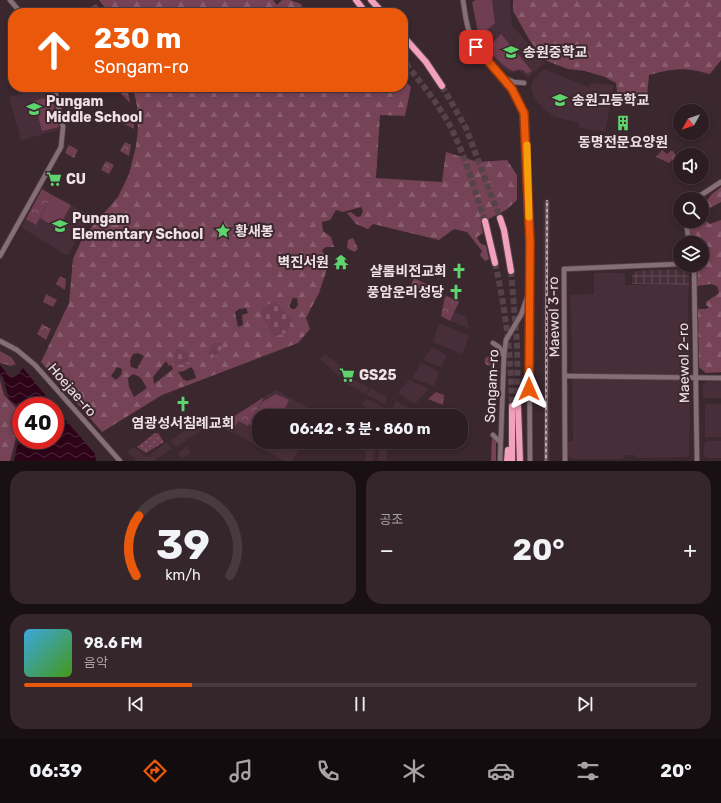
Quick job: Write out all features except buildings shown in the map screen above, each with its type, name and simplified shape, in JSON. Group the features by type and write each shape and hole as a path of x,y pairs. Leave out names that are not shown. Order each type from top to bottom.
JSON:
{"highway":[{"path":"356,0 362,8"},
{"path":"371,0 378,8"},
{"path":"408,42 426,62 442,86"},
{"path":"500,218 505,234 511,271"},
{"path":"485,221 495,263"},
{"path":"507,461 515,406"},
{"path":"515,406 516,461"},
{"path":"515,406 520,461"},
{"path":"511,429 512,461"}],"street":[{"path":"10,0 17,8"},
{"name":"Songam-ro","path":"463,0 466,24 472,40 512,89 524,113 530,242 529,292 521,315 506,340 504,356 500,461"},
{"path":"501,76 514,82 524,83"},
{"path":"0,256 61,147 63,127 55,92"},
{"path":"706,192 721,182"},
{"name":"Maewol 3-ro","path":"565,461 566,376 564,269 673,264"},
{"name":"Maewol 2-ro","path":"694,272 697,461"},
{"path":"529,292 530,461"},
{"name":"Hoejae-ro","path":"0,341 17,350 35,365 120,461"},
{"path":"493,343 499,347 504,356"},
{"path":"566,376 721,378"},
{"path":"493,435 500,443"}],"shaded area":[{"name":"송원중학교","path":"474,0 510,0 512,25 545,63 528,78 519,71 509,73 499,65 491,56 480,37"},
{"name":"송원고등학교","path":"544,69 589,87 590,84 597,83 614,85 605,132 579,128 579,123 552,116 539,104 533,95 531,86 535,77"},
{"name":"Pungam Middle School","path":"28,92 51,92 59,130 21,140 9,97"},
{"name":"Pungam Elementary School","path":"52,195 93,217 75,242 69,255 66,255 21,227 26,219 36,224"},
{"path":"543,201 550,201 550,461 544,461"},
{"path":"673,270 673,272 689,272 689,285 632,284 632,276 637,271"},
{"path":"594,273 623,273 625,276 625,285 689,285 689,352 687,357 690,402 689,455 686,457 637,458 634,455 625,455 622,459 572,459 568,456 568,442 573,441 570,295 594,294"},
{"path":"454,312 467,317 468,328 450,321"},
{"path":"439,323 469,336 462,354 433,342"},
{"path":"432,347 447,355 441,367 423,360"},
{"path":"325,354 343,368 343,372 339,376 320,359"},
{"path":"421,363 438,371 439,373 434,386 412,378"},
{"path":"349,373 354,380 369,387 366,394 347,384 342,379 345,374"},
{"path":"409,380 429,389 415,404 398,393"},
{"path":"707,381 721,381 721,398 703,398 703,385"},
{"path":"371,388 387,397 385,404 367,395"},
{"path":"276,390 311,409 257,409 264,397"},
{"path":"367,399 383,407 383,409 369,409 362,405"},
{"path":"396,401 410,409 394,409 392,408"},
{"path":"707,404 721,404 721,437 705,437 705,406"},
{"path":"252,419 252,443 232,432 238,420 248,426"},
{"path":"199,421 207,426 178,446 174,446 170,441"},
{"path":"707,441 721,441 721,458 707,458 704,456 704,444"},
{"path":"167,442 172,449 153,461 137,461 127,452 134,447 147,457"},
{"path":"187,446 191,453 183,458 177,454"},
{"path":"262,449 299,449 292,461 284,461"},
{"path":"362,449 374,449 373,461 365,461 366,451"},
{"path":"380,449 388,449 386,461 378,461"}],"green space":[{"path":"99,0 273,0 277,5 282,0 290,0 301,4 303,8 105,8"},
{"path":"476,0 492,0 495,23 487,30 478,33 472,2"},
{"path":"513,0 721,0 721,60 710,74 680,69 649,75 646,106 618,101 616,83 605,77 585,71 568,69 547,61 530,41 513,11"},
{"path":"96,4 99,8 89,8"},
{"path":"501,34 532,71 527,74 521,70 513,71 509,69 502,64 487,48"},
{"path":"408,84 411,87 405,116 380,115 376,178 442,182 446,152 478,162 507,160 517,175 517,200 506,210 481,223 483,233 477,237 480,243 486,246 489,259 485,261 480,255 482,251 467,232 454,229 439,240 373,224 368,229 356,224 347,213 351,212 357,217 361,216 363,211 361,207 343,212 336,210 330,220 322,222 323,231 331,237 334,247 326,247 322,250 328,266 319,293 306,318 310,329 298,343 162,395 102,432 41,362 69,303 73,259 83,237 118,197 129,174 136,146 138,128 137,106 134,92 408,92","holes":["293,298 297,298 298,305 295,309 292,309 289,306","246,308 248,313 242,315 243,325 238,327 235,312 239,309","138,353 144,356 137,369 131,367 130,361 133,354","166,361 169,366 171,365 173,369 154,384 153,377","117,367 122,369 121,375 116,380 111,376","191,367 196,378 187,381 183,379 178,372 184,371","133,374 140,377 147,388 134,397 129,387 128,378"]},
{"path":"120,92 128,92 129,102"},
{"path":"52,96 59,127 42,131 34,101"},
{"path":"129,115 134,117 134,129 124,124"},
{"path":"125,142 131,145 129,156 120,151"},
{"path":"69,145 78,150 74,158 65,153"},
{"path":"662,150 667,154 672,150 673,151 673,160 669,163 656,157"},
{"path":"106,161 114,165 109,174 101,170"},
{"path":"721,187 721,202 709,208 709,198"},
{"path":"42,189 52,195 36,225 26,219"},
{"path":"52,195 71,205 58,229 40,218"},
{"path":"721,220 721,372 706,373 699,367 698,309 706,309 709,307 706,305 706,302 719,293 717,286 711,284 697,286 698,272 709,272 709,236 691,236 690,228 709,228 709,223"},
{"path":"353,238 358,249 354,252 347,248 348,240"},
{"path":"60,276 66,279 65,290 56,284"},
{"path":"414,278 435,288 432,295 411,285"},
{"path":"46,294 57,300 53,307 43,302"},
{"path":"447,296 459,302 450,321 441,316 445,297"},
{"path":"276,302 292,320 288,331 279,335 271,335 261,313 266,305"},
{"path":"42,324 51,329 46,340 37,334"},
{"path":"214,343 221,343 223,349 218,351 218,355 209,359 209,350"},
{"path":"176,349 184,350 188,354 190,364 173,365"},
{"path":"0,351 11,357 16,364 11,366 0,363"},
{"path":"489,356 494,361 489,366 484,361"},
{"path":"0,380 4,395 12,404 13,449 10,461 0,461"},
{"path":"436,392 444,395 443,405 428,399"},
{"path":"276,394 289,400 284,409 258,409 262,402"},
{"path":"264,397 257,409 252,409 252,419 248,426 238,421 232,432 223,427 222,424"},
{"path":"252,419 252,426 249,424"},
{"path":"155,433 158,433 164,442 146,453 137,447"},
{"path":"494,438 496,441 496,461 491,461 492,439"}],"water":[{"path":"0,365 10,377 16,376 23,368 47,397 12,397 12,401 9,399 3,377 0,375"},
{"path":"64,418 95,454 96,461 14,461 16,449 64,449"}],"tunnel":[{"path":"408,67 434,100 455,135 465,159 485,221"},
{"path":"442,86 466,128 500,218"},
{"path":"495,263 507,334 512,406"},
{"path":"511,271 517,343 518,406"}],"railway":[{"path":"546,461 547,201"}],"slow traffic":[{"path":"527,145 529,217"}],"place":[{"name":"송원중학교","path":"511,52"},
{"name":"송원고등학교","path":"560,100"},
{"name":"Pungam Middle School","path":"34,109"},
{"name":"동명전문요양원","path":"623,123"},
{"name":"CU","path":"54,179"},
{"name":"Pungam Elementary School","path":"60,226"},
{"name":"황새봉","path":"223,231"},
{"name":"벽진서원","path":"341,262"},
{"name":"샬롬비전교회","path":"459,271"},
{"name":"풍암운리성당","path":"456,292"},
{"name":"GS25","path":"347,375"},
{"name":"염광성서침례교회","path":"183,404"}],"route":[{"path":"476,47 512,89 521,104 524,113 526,130 530,242 528,304 529,389"}]}
